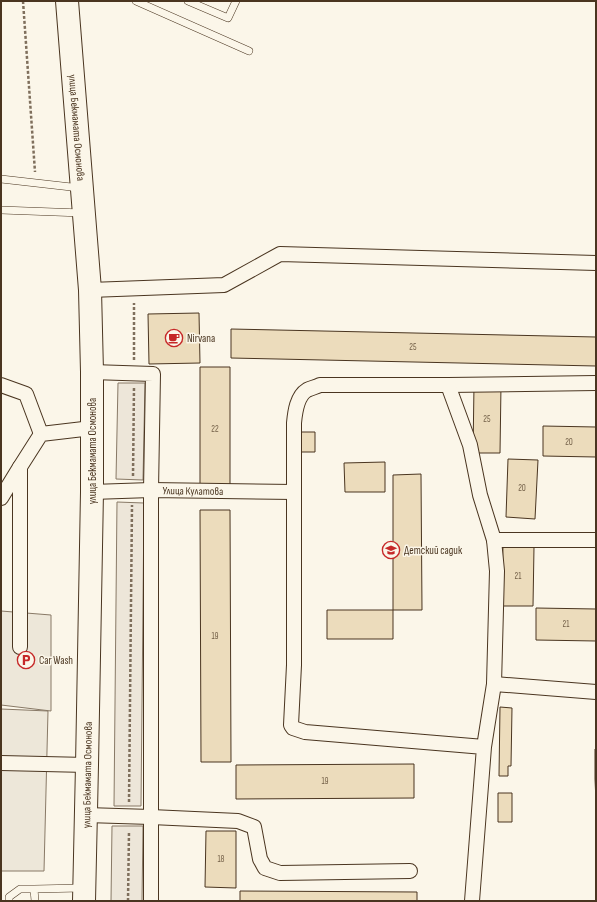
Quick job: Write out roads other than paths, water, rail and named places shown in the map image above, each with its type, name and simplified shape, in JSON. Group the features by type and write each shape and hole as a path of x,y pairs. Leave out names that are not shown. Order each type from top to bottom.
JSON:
{"highway":[{"name":"улица Бекмамата Осмонова","path":"67,1 90,290 92,372 92,492 88,765 84,894"}],"street":[{"path":"90,290 224,285 280,254 596,263"},
{"path":"92,372 153,374 151,490 151,901"},
{"path":"484,747 305,732 293,728 291,725 294,665 294,423 299,399 306,390 320,385 596,383"},
{"path":"1,385 26,394 41,434"},
{"path":"448,385 470,445 480,495 494,540 497,572 494,684 484,747 472,901"},
{"path":"41,434 92,428"},
{"path":"1,498 41,434"},
{"path":"20,467 20,647"},
{"name":"Улица Кулатова","path":"92,492 151,490 294,492"},
{"path":"494,540 596,540"},
{"path":"494,684 596,692"},
{"path":"1,763 88,765"},
{"path":"86,815 238,821 254,827 260,860 265,868 280,872 410,870"}],"lane":[{"path":"136,1 249,51"},
{"path":"188,1 228,18 236,1"},
{"path":"1,179 82,189"},
{"path":"1,210 84,213"},
{"path":"8,901 9,897 20,889 84,894"},
{"path":"34,889 35,901"}],"place":[{"name":"Nirvana","path":"174,338"},
{"name":"Детский садик","path":"391,550"},
{"name":"Car Wash","path":"26,660"}]}
